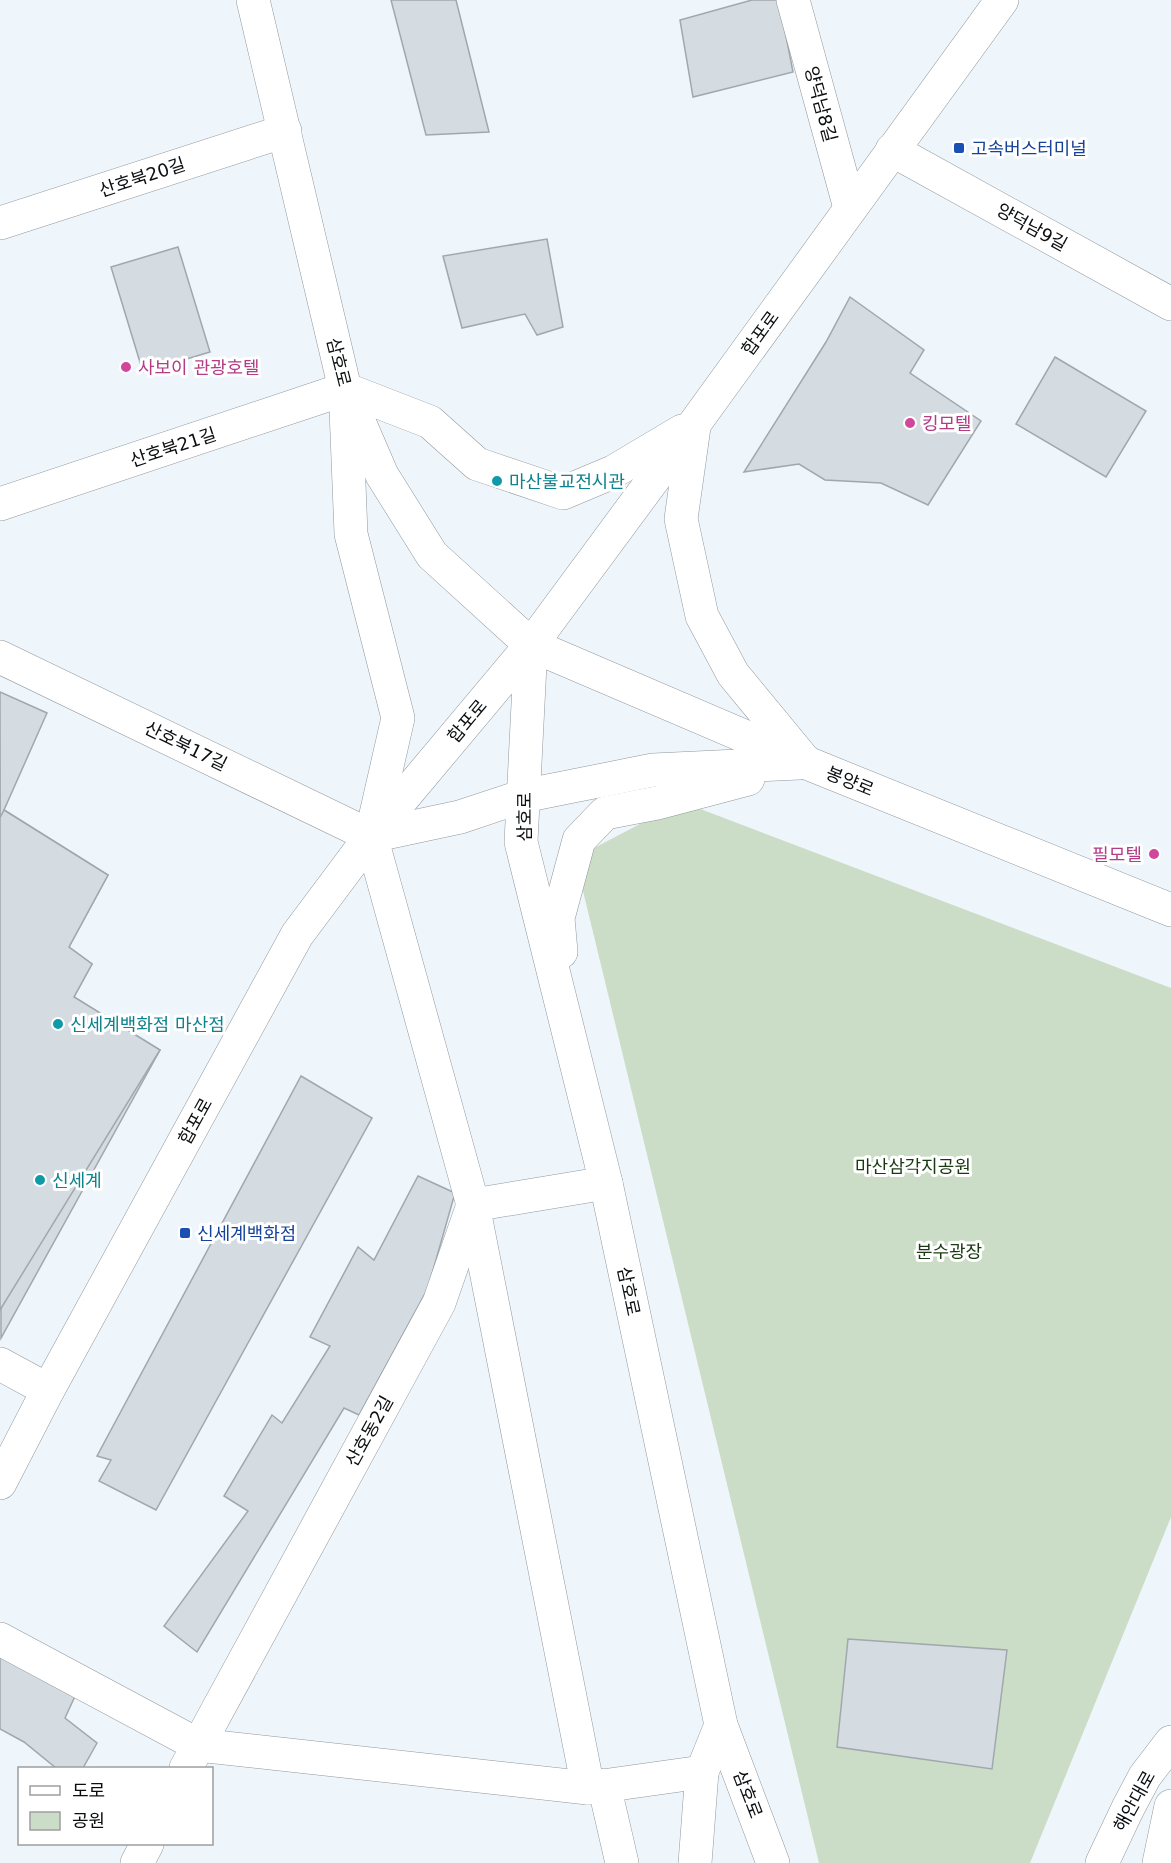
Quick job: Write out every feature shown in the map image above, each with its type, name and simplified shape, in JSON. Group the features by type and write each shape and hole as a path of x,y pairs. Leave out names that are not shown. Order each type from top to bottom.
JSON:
{"main road":[{"name":"삼호로","path":"253,0 345,389 382,475 432,555 531,645 521,842 606,1183 721,1725 773,1863"},
{"name":"양덕남8길","path":"793,0 850,208"},
{"name":"합포로","path":"0,1484 48,1390 297,935 371,836 531,645 1002,0"},
{"name":"산호북20길","path":"0,223 285,131"},
{"name":"양덕남9길","path":"892,150 1171,304"},
{"path":"622,1863 596,1787 473,1205 371,836 398,718 351,534 345,389 430,422 477,464 563,493 613,472 695,423"},
{"name":"산호북21길","path":"0,504 345,389"},
{"path":"695,423 681,519 702,616 733,674 807,763"},
{"name":"봉양로","path":"531,645 807,763 1171,910"},
{"name":"산호북17길","path":"0,657 371,836"},
{"path":"371,836 460,817 523,796 653,770 807,763"},
{"path":"566,1020 558,918 579,840 605,813 657,803 807,763"},
{"path":"473,1205 606,1183"},
{"name":"산호동2길","path":"192,1757 439,1303 473,1205"},
{"path":"0,1364 48,1390"},
{"path":"0,1639 192,1757 596,1787 702,1772"},
{"name":"삼호로","path":"695,1863 702,1772 721,1725"},
{"name":"해안대로","path":"1171,1742 1171,1754"},
{"name":"해안대로","path":"1102,1863 1145,1776 1171,1742"},
{"name":"해안대로","path":"1159,1863 1171,1806"},
{"path":"137,1863 146,1845"}],"green space":[{"name":"마산삼각지공원","path":"682,802 1171,988 1171,1517 1030,1863 819,1863 575,858"}],"building":[{"path":"391,0 456,0 489,132 426,135"},
{"path":"752,0 779,0 793,72 693,97 680,20"},
{"path":"547,239 563,327 537,335 525,314 462,328 443,256"},
{"path":"178,247 210,352 143,372 111,267"},
{"path":"850,297 924,350 910,373 981,421 928,505 881,483 825,480 799,464 744,472 826,342"},
{"path":"1055,357 1146,411 1106,477 1016,424"},
{"name":"신세계백화점 마산점","path":"0,692 47,713 4,810 108,875 69,947 92,964 74,997 160,1050 1,1338"},
{"name":"신세계백화점 마산점","path":"4,810 108,875 69,947 92,964 74,997 160,1050 0,1310 0,818"},
{"path":"301,1076 372,1118 156,1510 99,1481 111,1460 97,1456"},
{"path":"418,1176 455,1193 428,1288 359,1415 344,1408 197,1652 164,1626 248,1511 224,1496 272,1415 282,1423 330,1346 310,1337 358,1247 374,1260"},
{"path":"848,1639 1007,1650 992,1769 837,1747"},
{"path":"0,1653 76,1694 65,1718 97,1743 84,1767 55,1767 24,1742 0,1729"}],"place":[{"name":"고속버스터미널","path":"959,148"},
{"name":"사보이 관광호텔","path":"126,367"},
{"name":"킹모텔","path":"910,423"},
{"name":"마산불교전시관","path":"497,481"},
{"name":"필모텔","path":"1154,854"},
{"name":"신세계백화점 마산점","path":"58,1024"},
{"name":"신세계","path":"40,1180"},
{"name":"신세계백화점","path":"185,1233"}],"park label":[{"name":"분수광장","path":"949,1251"}]}
